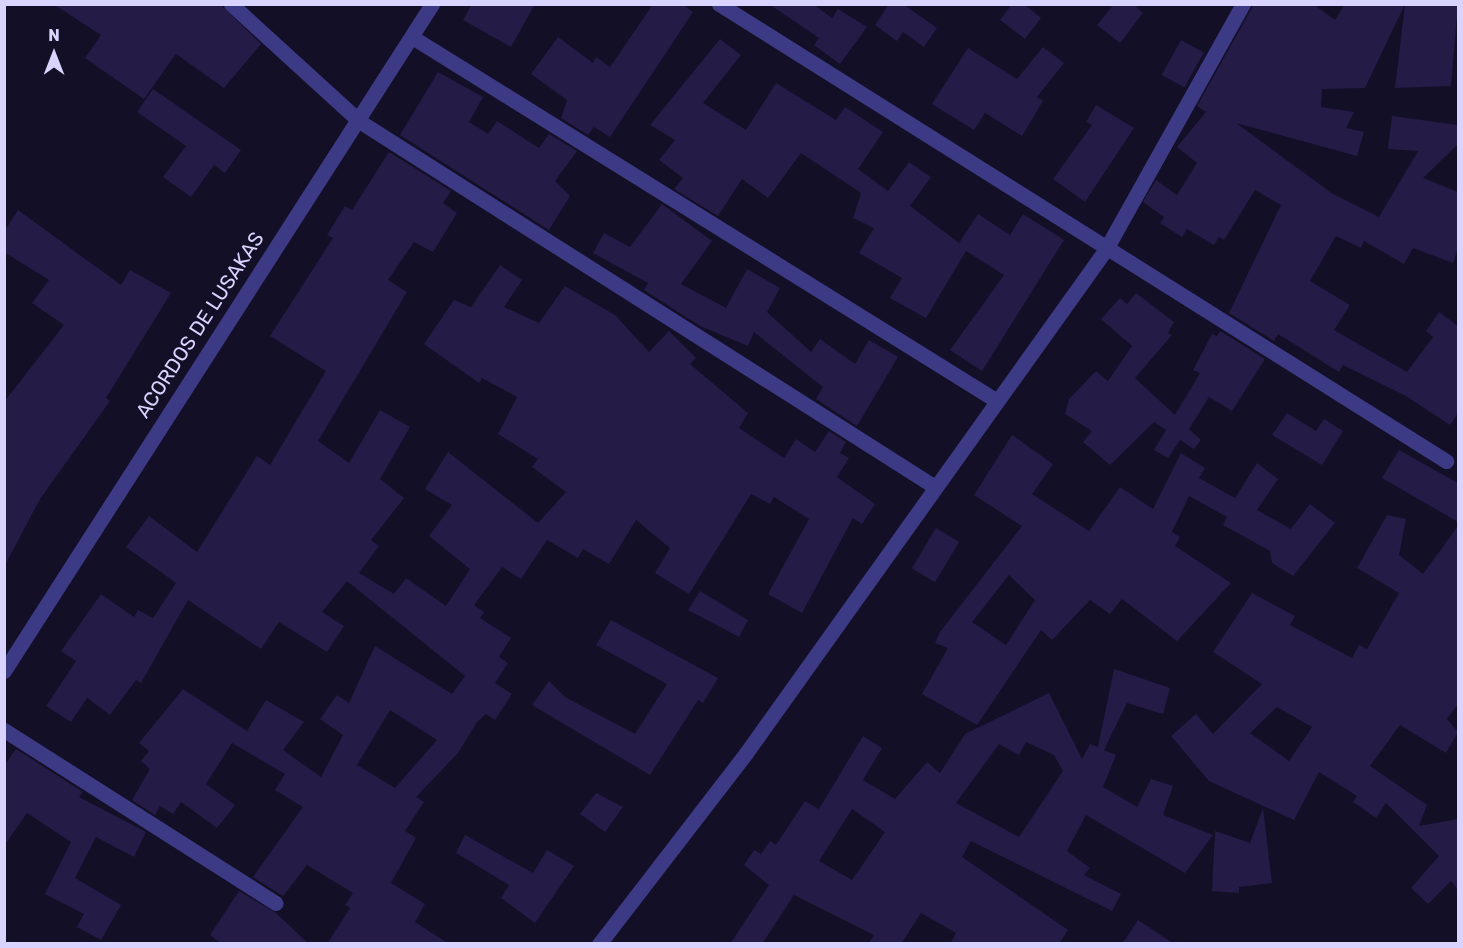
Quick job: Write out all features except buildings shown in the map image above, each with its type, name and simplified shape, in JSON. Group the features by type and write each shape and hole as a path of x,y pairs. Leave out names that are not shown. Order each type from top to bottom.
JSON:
{"street":[{"path":"231,4 359,121 934,487"},
{"name":"ACORDOS DE LUSAKAS","path":"4,671 102,512 359,121 432,4"},
{"path":"719,4 1446,461"},
{"path":"598,944 746,753 994,399 1106,249 1243,4"},
{"path":"412,37 994,399"},
{"path":"4,730 276,903"}]}
